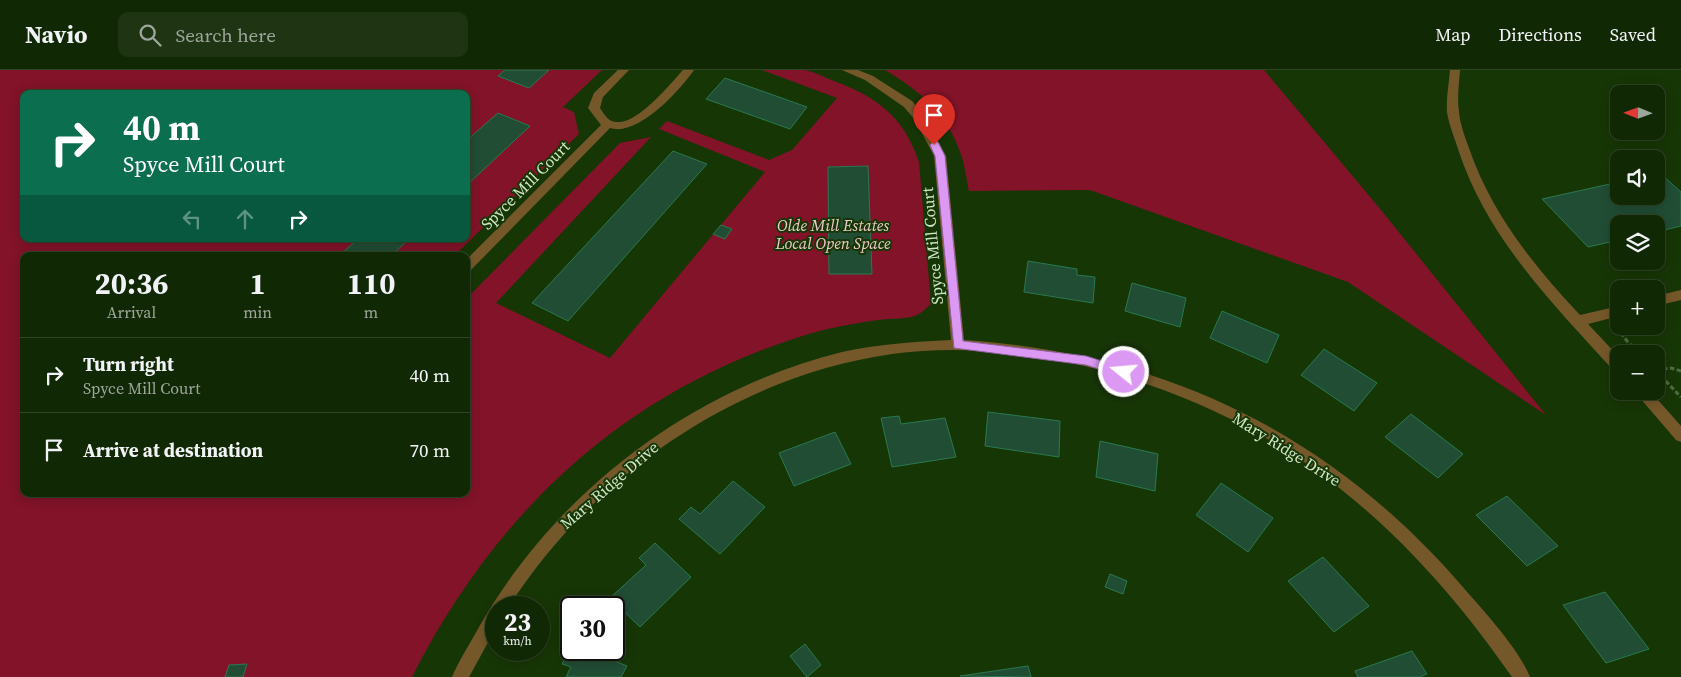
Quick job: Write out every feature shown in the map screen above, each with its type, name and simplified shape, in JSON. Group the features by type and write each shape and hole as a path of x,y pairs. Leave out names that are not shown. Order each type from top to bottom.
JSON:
{"street":[{"path":"624,70 598,96 594,108 599,118 607,125 619,126 645,116 689,70"},
{"name":"Spyce Mill Court","path":"846,70 869,78 908,104 920,118 940,156 958,345"},
{"path":"1455,70 1453,112 1473,178 1491,212 1515,247 1610,356"},
{"name":"Spyce Mill Court","path":"470,264 607,125"},
{"path":"1665,298 1681,294"},
{"path":"1578,321 1610,312"},
{"name":"Mary Ridge Drive","path":"506,596 556,532 604,485 661,439 715,407 772,379 833,361 895,348 958,345 1086,361 1143,378 1197,398 1253,424 1308,457 1358,494 1407,539 1459,595 1522,677"},
{"path":"1649,400 1681,436"},
{"path":"460,677 485,633"}],"path":[{"path":"1603,314 1632,345"},
{"path":"1665,369 1671,368 1681,371"},
{"path":"1665,380 1681,397"}],"green space":[{"name":"Olde Mill Estates Local Open Space","path":"0,70 602,70 563,107 574,112 579,134 470,240 470,90 20,90 20,242 468,242 458,252 20,252 20,497 470,497 470,295 620,143 651,137 496,303 610,358 765,172 659,129 667,121 769,160 792,150 837,98 762,70 805,70 815,73 863,94 887,111 905,133 913,146 919,162 931,304 915,316 883,319 823,330 790,340 727,365 669,394 616,430 567,470 522,515 481,565 445,619 412,677 0,677"},
{"path":"885,70 1264,70 1381,210 1546,415 1348,282 1090,190 969,191 962,157 948,126 920,95"}],"building":[{"path":"505,70 549,70 529,88 498,76"},
{"path":"725,78 807,107 790,129 706,99"},
{"path":"498,113 530,126 470,182 470,138"},
{"path":"673,151 707,164 568,321 532,303"},
{"path":"868,166 872,274 829,274 828,167"},
{"path":"1665,178 1681,192 1681,226 1665,230 1665,215 1610,215 1610,242 1588,247 1542,199 1610,184 1610,205 1665,205"},
{"path":"721,225 732,229 725,239 713,234"},
{"path":"355,242 406,242 395,252 343,252"},
{"path":"1028,261 1077,269 1077,275 1095,277 1093,303 1024,292"},
{"path":"1132,283 1186,298 1180,327 1125,311"},
{"path":"1222,311 1279,335 1267,363 1210,338"},
{"path":"1324,349 1377,383 1354,411 1301,375"},
{"path":"988,412 1060,421 1059,457 985,446"},
{"path":"1411,414 1463,454 1438,478 1385,437"},
{"path":"899,416 901,424 945,418 956,457 892,467 881,418"},
{"path":"835,432 851,464 794,486 779,453"},
{"path":"1100,441 1158,454 1155,491 1096,477"},
{"path":"733,481 765,507 720,554 679,519 691,507 700,514"},
{"path":"1221,483 1273,518 1248,552 1196,515"},
{"path":"1507,496 1558,546 1527,566 1476,515"},
{"path":"655,543 691,577 640,627 625,612 625,596 612,596 646,565 639,558"},
{"path":"1323,557 1369,606 1334,632 1288,581"},
{"path":"1110,574 1127,581 1123,594 1105,587"},
{"path":"1605,592 1649,649 1606,663 1563,605"},
{"path":"805,644 821,665 807,677 790,656"},
{"path":"1412,651 1427,674 1419,677 1358,677 1355,671"},
{"path":"564,661 615,661 627,666 621,677 566,677 571,667 562,664"},
{"path":"247,664 243,677 225,677 229,665"},
{"path":"1028,666 1031,677 960,676"}],"route":[{"path":"934,145 940,156 958,345 1086,361 1124,372"}]}
